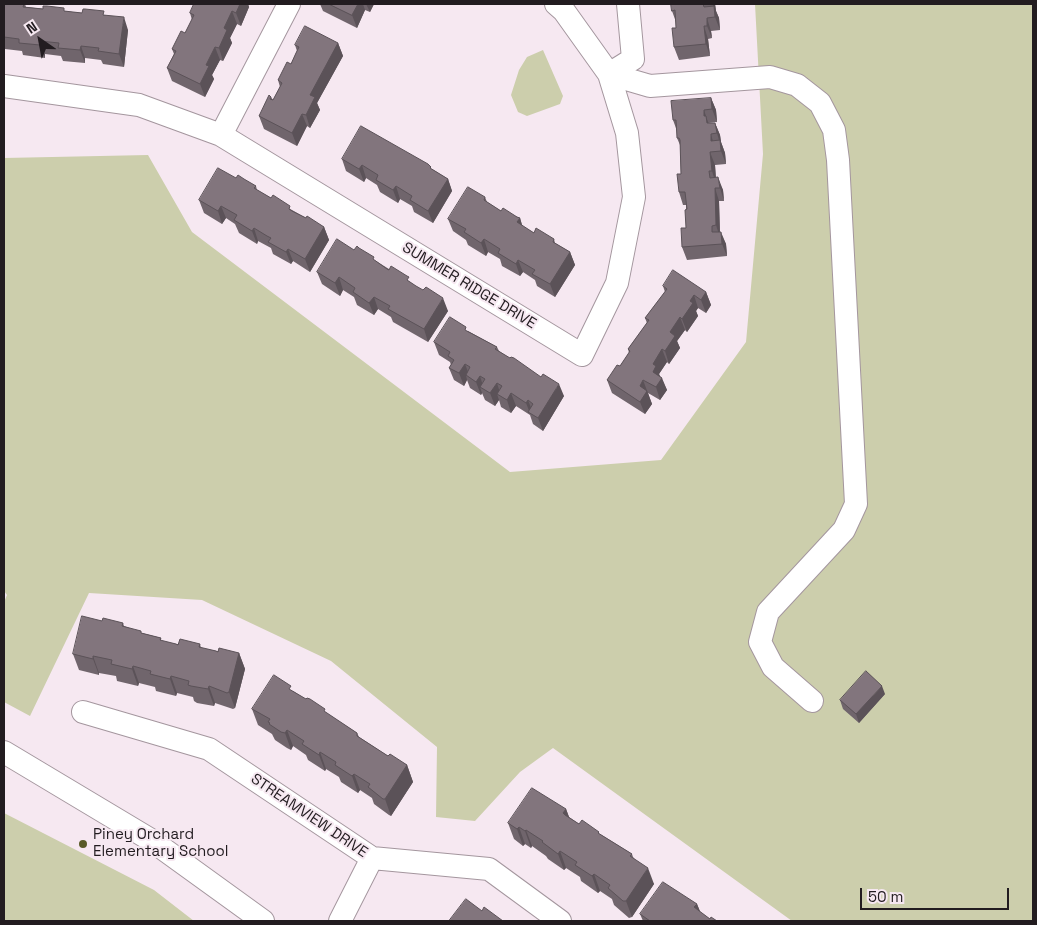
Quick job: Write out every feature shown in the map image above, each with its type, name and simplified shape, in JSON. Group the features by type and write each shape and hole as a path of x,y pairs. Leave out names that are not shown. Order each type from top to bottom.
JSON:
{"street":[{"path":"221,135 289,4"},
{"name":"SUMMER RIDGE DRIVE","path":"4,86 139,105 221,135 582,354 617,283 634,197 627,133 609,74 564,11 556,4"},
{"path":"609,74 633,59 628,4"},
{"path":"609,74 650,86 770,77 797,84 820,102 834,130 838,160 856,504 844,530 768,612 760,642 773,667 812,701"},
{"name":"STREAMVIEW DRIVE","path":"83,712 209,749 372,858 488,870 560,921"},
{"path":"4,752 151,840 263,921"},
{"path":"340,921 372,858"}],"green space":[{"path":"755,4 1033,4 1033,921 792,921 553,748 520,772 475,821 436,817 437,747 331,661 202,600 89,593 30,716 4,702 4,602 7,595 4,591 4,158 148,155 192,232 510,472 661,460 746,342 763,154"},
{"path":"543,50 563,96 560,104 527,116 518,112 511,95 519,70 527,57"},
{"path":"4,813 154,890 194,921 4,921"}],"building":[{"path":"4,4 24,4 23,7 43,9 43,6 47,6 64,8 64,11 82,13 83,9 104,11 103,15 124,17 119,54 98,51 99,48 81,46 80,50 58,48 59,43 40,41 40,45 19,43 19,39 4,37"},
{"path":"194,4 240,4 236,13 232,11 224,28 227,30 219,48 215,47 206,65 209,66 200,84 167,68 176,51 172,49 181,31 185,33 194,15 190,13"},
{"path":"329,4 358,4 352,15"},
{"path":"671,4 714,6 715,17 707,18 707,26 704,26 706,44 674,47 672,28 676,28 675,10 672,11"},
{"path":"305,26 338,43 310,95 315,97 306,115 302,114 292,133 259,116 269,95 270,99 273,100 282,83 278,80 287,62 291,64 299,47 295,45"},
{"path":"711,98 712,109 704,110 704,116 706,116 707,123 715,123 717,133 711,134 711,141 720,140 721,151 710,152 712,171 709,171 710,178 718,177 720,188 715,188 716,225 712,226 712,232 721,232 722,244 682,247 681,228 686,228 685,210 687,209 685,192 679,192 677,174 681,174 680,140 677,138 676,120 673,120 671,101"},
{"path":"361,126 428,164 430,168 448,179 428,211 410,200 412,196 396,186 393,190 376,180 378,175 362,165 359,169 342,159"},
{"path":"218,168 236,178 238,175 256,186 254,188 271,198 273,195 290,206 289,209 292,211 306,218 307,216 324,227 305,259 288,249 286,252 268,242 271,238 254,228 252,231 234,220 237,215 221,206 218,211 199,200"},
{"path":"468,187 485,197 484,200 501,211 503,208 520,218 517,222 534,233 536,228 554,239 553,242 570,252 550,284 532,274 535,270 518,260 516,264 498,253 500,249 484,239 481,243 464,232 466,229 448,219"},
{"path":"337,239 354,250 357,246 374,257 373,259 387,269 389,270 391,266 409,277 407,280 416,286 423,290 426,287 443,298 424,329 388,309 390,306 374,297 369,303 353,292 355,288 339,277 335,283 317,272"},
{"path":"673,270 706,292 701,300 694,295 690,301 693,303 670,332 675,336 665,351 662,349 653,364 656,366 653,372 662,378 656,387 643,380 640,386 647,391 640,402 607,380 617,365 620,366 630,351 628,349 649,320 645,318 667,289 663,286"},
{"path":"450,317 466,327 465,330 497,347 495,349 510,358 514,358 541,377 543,374 559,384 538,418 528,412 533,404 528,400 526,403 511,393 507,400 497,394 502,386 497,383 490,393 480,387 485,379 480,376 476,382 466,375 470,367 465,364 459,373 449,368 454,360 448,356 450,352 434,342"},
{"path":"82,616 102,621 103,618 123,623 122,626 178,645 180,639 200,644 199,647 218,652 219,648 239,653 229,692 227,693 209,686 208,689 191,686 188,685 189,681 171,676 170,679 150,674 151,671 133,666 132,669 111,664 112,660 93,656 93,659 73,654"},
{"path":"866,671 882,686 856,714 840,700"},
{"path":"274,675 291,686 289,689 325,709 324,711 357,733 357,736 388,756 390,754 407,765 385,799 368,787 370,784 354,774 352,776 335,765 336,762 320,752 319,755 302,744 304,741 287,730 285,733 281,732 269,724 270,719 252,709"},
{"path":"532,788 566,809 563,813 565,815 579,824 582,820 598,833 632,854 630,856 648,868 626,901 623,901 608,888 610,885 594,874 592,876 575,865 577,862 560,851 558,854 526,830 519,827 517,829 508,823"},
{"path":"663,882 697,904 694,907 710,919 711,917 717,921 650,921 640,914"},
{"path":"466,899 482,911 484,907 503,921 449,921"}],"place":[{"name":"Piney Orchard Elementary School","path":"83,844"}]}
